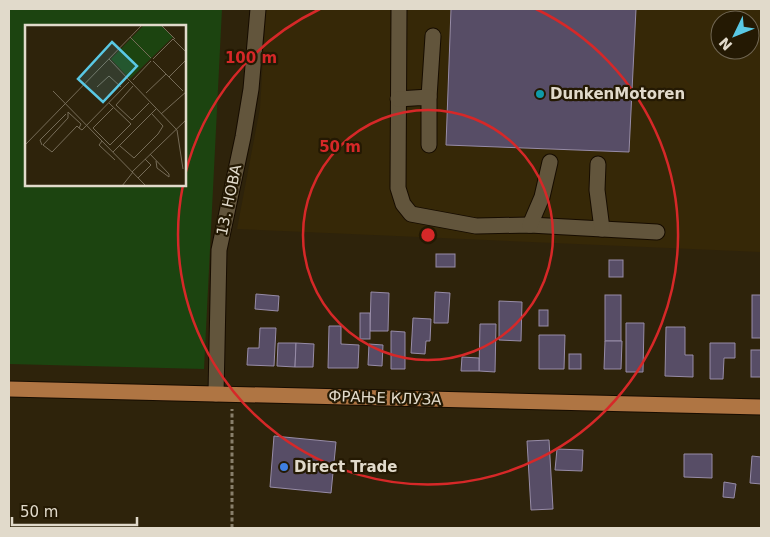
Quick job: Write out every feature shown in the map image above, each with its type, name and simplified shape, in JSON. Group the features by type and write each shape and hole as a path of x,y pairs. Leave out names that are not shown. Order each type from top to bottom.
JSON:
{"main road":[{"name":"ФРАЊЕ КЛУЗА","path":"9,389 761,408"}],"lane":[{"name":"13. НОВА","path":"216,394 219,250 244,127 258,9"},
{"path":"399,9 398,188 403,204 411,214 476,226 530,225 657,232"},
{"path":"429,145 429,97 433,36"},
{"path":"398,99 429,97"},
{"path":"530,225 542,196 550,162"},
{"path":"598,164 597,190 602,229"}],"path":[{"path":"232,394 232,528"}],"shaded area":[{"path":"266,9 761,9 761,252 237,229 260,108"}],"green space":[{"path":"9,9 222,9 204,369 9,364"}],"building":[{"name":"DunkenMotoren","path":"451,9 636,9 629,152 446,145"},
{"path":"436,254 455,254 455,267 436,267"},
{"path":"609,260 623,260 623,277 609,277"},
{"path":"371,292 389,293 388,331 370,331"},
{"path":"435,292 450,293 448,323 434,323"},
{"path":"256,294 279,296 278,311 255,309"},
{"path":"605,295 621,295 621,341 605,341"},
{"path":"752,295 761,295 761,338 752,338"},
{"path":"499,301 522,302 521,341 499,340"},
{"path":"539,310 548,310 548,326 539,326"},
{"path":"360,313 370,313 370,339 360,339"},
{"path":"413,318 431,319 430,341 426,341 425,354 411,353"},
{"path":"626,323 644,323 643,372 626,372"},
{"path":"480,324 496,324 495,372 479,371"},
{"path":"329,326 341,326 341,344 359,345 358,368 328,368"},
{"path":"666,327 685,327 685,355 693,355 693,377 665,376"},
{"path":"260,328 276,328 274,366 247,365 248,348 259,348"},
{"path":"391,331 405,332 405,369 391,369"},
{"path":"539,335 565,335 564,369 539,369"},
{"path":"605,341 622,341 621,369 604,369"},
{"path":"278,343 296,343 295,367 277,366"},
{"path":"296,343 314,344 313,367 295,367"},
{"path":"710,343 735,343 735,358 724,358 723,379 710,379"},
{"path":"369,344 383,345 382,366 368,365"},
{"path":"751,350 761,350 761,377 751,377"},
{"path":"569,354 581,354 581,369 569,369"},
{"path":"462,357 479,358 479,371 461,371"},
{"path":"274,436 336,442 331,493 270,487"},
{"path":"549,440 553,509 531,510 527,441"},
{"path":"557,449 583,450 582,471 555,470"},
{"path":"684,454 712,454 712,478 684,477"},
{"path":"752,456 761,457 761,484 750,483"},
{"path":"724,482 736,484 734,498 723,497"}],"place":[{"name":"DunkenMotoren","path":"540,94"},
{"name":"Direct Trade","path":"284,467"}]}
